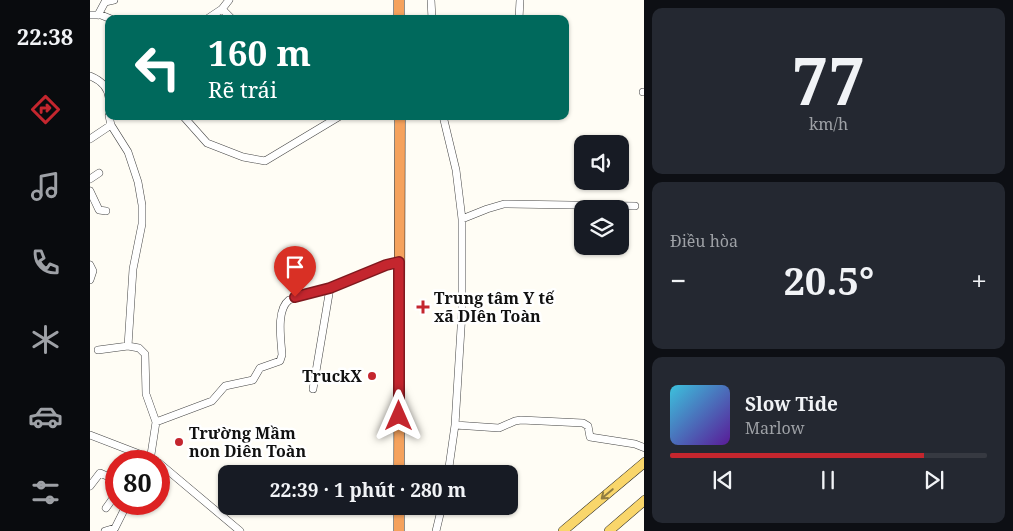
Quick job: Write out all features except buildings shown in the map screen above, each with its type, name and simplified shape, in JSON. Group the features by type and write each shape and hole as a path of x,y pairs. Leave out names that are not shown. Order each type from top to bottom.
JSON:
{"highway":[{"path":"399,0 400,15"},
{"path":"399,465 400,120"},
{"path":"399,515 400,531"}],"main road":[{"path":"563,531 644,462"},
{"path":"609,531 644,500"}],"street":[{"path":"98,15 105,2 114,0"},
{"path":"212,15 229,0"},
{"path":"431,0 432,15"},
{"path":"519,15 520,0"},
{"path":"222,8 228,15"},
{"path":"90,15 105,17"},
{"path":"90,76 105,86"},
{"path":"110,120 128,152 138,182 142,205 142,224 131,280 128,346"},
{"path":"187,120 207,143 243,157 265,161 333,120"},
{"path":"444,120 456,170 462,219 462,312 455,425 449,465"},
{"path":"90,139 111,125"},
{"path":"90,179 99,173"},
{"path":"90,191 99,210 106,212"},
{"path":"462,219 504,204 635,206"},
{"path":"156,422 212,401 225,386 253,380 260,368 280,361 282,355 281,313 285,303 295,297 330,288 386,265 399,262"},
{"path":"90,265 93,271 90,280"},
{"path":"312,389 330,288"},
{"path":"98,350 128,346 139,348 145,354 146,394 156,422 155,450"},
{"path":"455,425 499,428 521,420 583,423 588,426 590,437 635,444 644,448"},
{"path":"90,435 127,450"},
{"path":"90,486 100,473 105,475"},
{"path":"170,474 240,531"},
{"path":"105,531 117,529 123,515"},
{"path":"436,531 440,515"}],"place":[{"name":"Trung tâm Y tế xã DIên Toàn","path":"423,307"},
{"name":"TruckX","path":"372,376"},
{"name":"Trường Mầm non Diên Toàn","path":"179,442"}],"route":[{"path":"295,297 330,288 386,265 399,262 399,416"}]}
